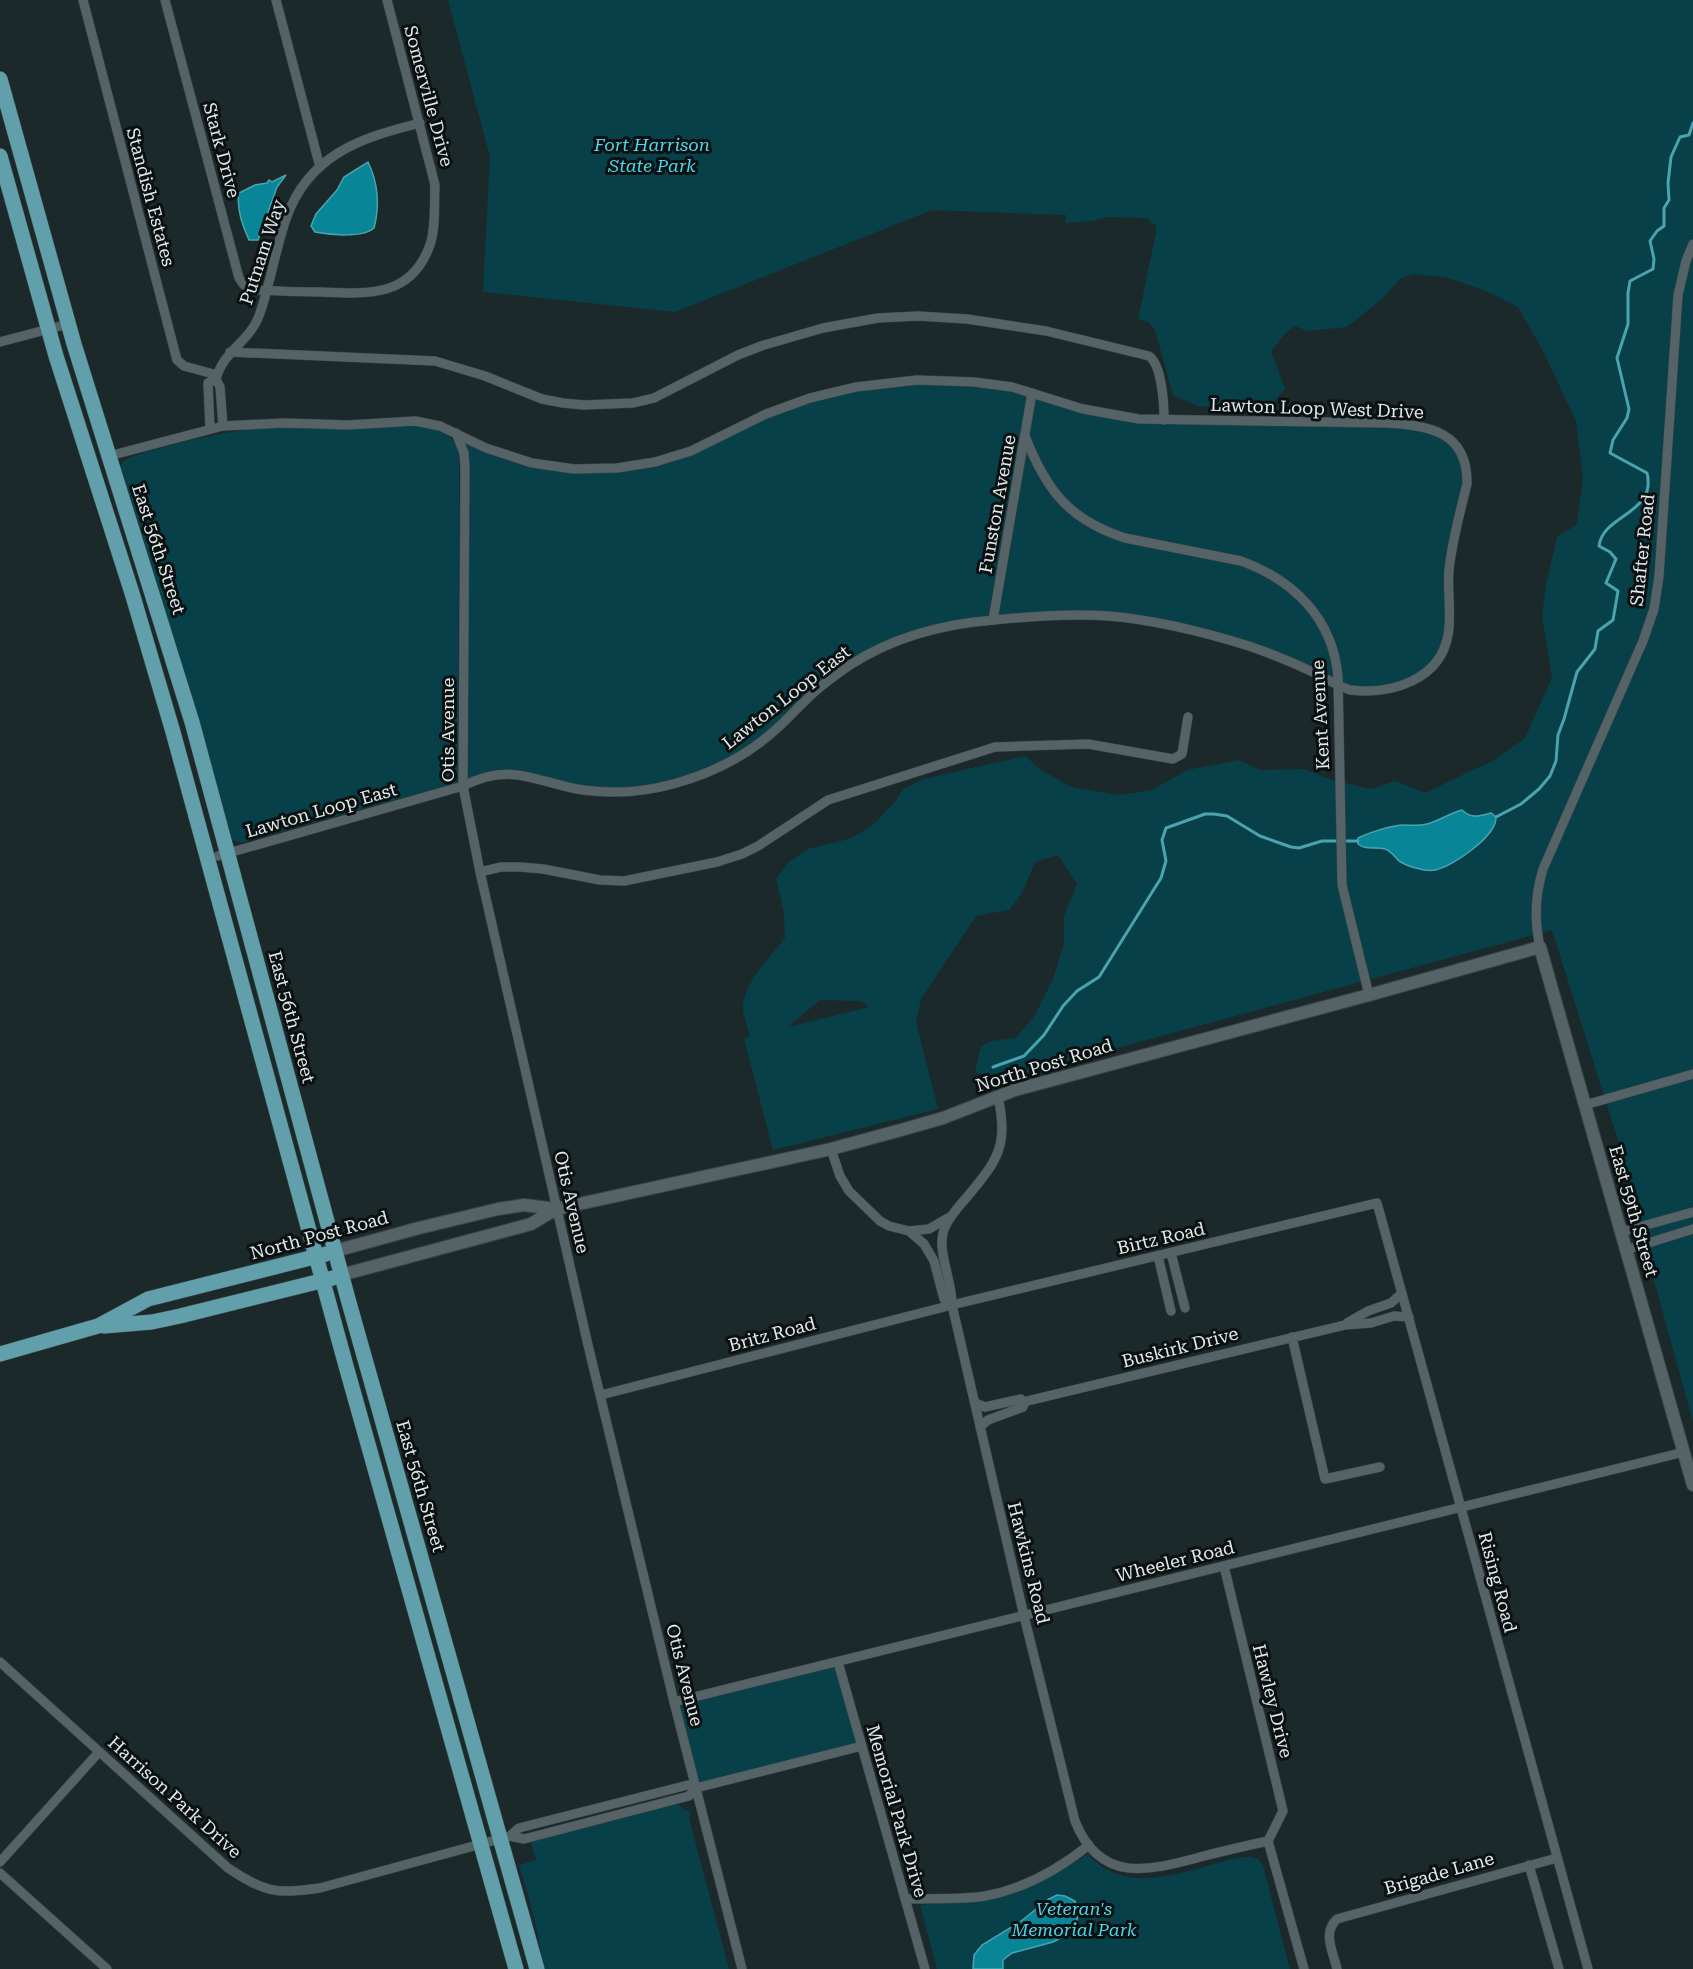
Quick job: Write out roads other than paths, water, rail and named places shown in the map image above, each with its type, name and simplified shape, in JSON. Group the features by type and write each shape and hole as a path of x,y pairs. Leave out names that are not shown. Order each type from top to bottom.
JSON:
{"main road":[{"name":"East 56th Street","path":"0,79 68,324 108,456 176,664 223,854 440,1626 496,1839 516,1969"},
{"name":"East 56th Street","path":"0,156 73,411 136,604 173,732 399,1556 496,1839 537,1969"},
{"name":"North Post Road","path":"98,1326 148,1299 335,1251"},
{"name":"North Post Road","path":"0,1354 98,1326 152,1322 341,1275"},
{"path":"373,1461 380,1465 386,1473 396,1508 400,1511 407,1510"},
{"path":"399,1556 410,1560 424,1605 431,1619 440,1626"}],"street":[{"name":"Standish Estates","path":"83,0 177,360 184,366 216,377"},
{"name":"Stark Drive","path":"165,0 239,278 248,289 266,291"},
{"path":"276,0 320,167"},
{"name":"Somerville Drive","path":"266,291 372,293 396,285 416,268 425,255 432,236 435,185 387,0"},
{"name":"Putnam Way","path":"210,429 208,383 216,377 222,362 247,336 258,318 287,216 302,188 320,167 339,152 365,138 420,123"},
{"name":"Shafter Road","path":"1540,947 1536,911 1538,888 1543,869 1643,641 1654,609 1659,576 1678,295 1686,261 1693,244"},
{"path":"230,352 435,361 485,376 529,394 562,403 584,405 633,403 663,395 738,355 796,335 871,319 910,316 955,317 1046,331 1149,356 1157,366 1164,420"},
{"path":"0,342 68,324"},
{"path":"216,377 220,387 223,426"},
{"name":"Lawton Loop West Drive","path":"108,456 223,426 265,423 356,425 415,421 432,424 486,448 532,463 574,469 617,468 645,464 678,455 700,447 757,418 819,396 856,387 908,381 951,380 1012,387 1064,404 1139,419 1408,425 1440,432 1459,449 1464,458 1467,473 1467,484 1450,564 1449,625 1443,651 1426,673 1401,686 1358,691 1338,685"},
{"name":"Funston Avenue","path":"993,620 1032,393"},
{"name":"Otis Avenue","path":"456,433 464,453 465,468 463,786 480,872 556,1209 674,1702 742,1969"},
{"name":"Kent Avenue","path":"1025,436 1034,459 1051,488 1067,506 1090,523 1125,538 1241,561 1255,566 1296,591 1317,617 1329,638 1337,664 1344,895 1369,995"},
{"name":"Lawton Loop East","path":"223,854 463,786 479,778 503,773 517,774 571,788 602,791 635,791 686,780 721,766 757,745 819,688 871,653 925,632 962,623 1061,615 1109,616 1142,620 1251,647 1290,661 1338,685"},
{"path":"480,872 501,867 520,867 618,881 686,869 726,860 747,851 828,800 995,747 1088,744 1173,759 1182,754 1188,717"},
{"name":"North Post Road","path":"341,1275 531,1224 556,1209 831,1149 934,1121 998,1096 1540,947"},
{"name":"East 59th Street","path":"1540,947 1693,1485"},
{"path":"1585,1105 1693,1074"},
{"name":"Hawkins Road","path":"998,1096 1002,1141 997,1156 989,1170 945,1227 942,1236 943,1250 952,1293 952,1305 1024,1616 1078,1828 1089,1845 1107,1861 1140,1870 1161,1868 1268,1841"},
{"name":"Hawkins Road","path":"831,1149 840,1176 849,1191 880,1221 909,1231 924,1244 934,1261 944,1299 952,1305"},
{"name":"Birtz Road","path":"952,1305 1377,1203"},
{"name":"Rising Road","path":"1377,1203 1588,1969"},
{"name":"North Post Road","path":"335,1251 456,1218 507,1208 524,1205 556,1209"},
{"path":"1621,1232 1693,1212"},
{"path":"909,1231 929,1229 952,1215"},
{"path":"1626,1250 1693,1229"},
{"path":"1172,1252 1185,1308"},
{"path":"1158,1256 1171,1311"},
{"name":"Buskirk Drive","path":"1345,1324 1368,1311 1390,1303 1402,1293"},
{"name":"Britz Road","path":"601,1395 952,1305"},
{"name":"Buskirk Drive","path":"975,1403 985,1407 1021,1399 1023,1402 1345,1324 1371,1323 1394,1316 1409,1317"},
{"path":"1292,1337 1325,1479 1380,1467"},
{"name":"Buskirk Drive","path":"980,1427 988,1420 1023,1407 1023,1402"},
{"name":"Wheeler Road","path":"674,1702 1684,1452"},
{"name":"Hawley Drive","path":"1224,1566 1283,1811 1268,1841"},
{"name":"Harrison Park Drive","path":"0,1662 228,1868 264,1888 291,1892 320,1888 496,1839 524,1839 689,1796 696,1788 862,1746"},
{"name":"Memorial Park Drive","path":"838,1662 925,1969"},
{"path":"0,1862 99,1752"},
{"path":"1268,1841 1304,1969"},
{"path":"905,1899 984,1896 1019,1886 1068,1862 1089,1845"},
{"name":"Brigade Lane","path":"1337,1969 1329,1930 1340,1917 1557,1858"},
{"path":"1529,1865 1559,1969"},
{"path":"0,1873 107,1969"}],"water":[{"path":"368,162 377,194 374,228 354,234 337,235 315,232 311,226 316,214 337,190 344,177"},
{"path":"286,175 277,187 258,240 249,240 239,211 239,193"},
{"path":"1462,810 1472,816 1491,813 1496,817 1494,825 1482,841 1443,868 1423,870 1414,868 1399,861 1387,850 1358,844 1358,838 1374,832 1399,825 1427,824"},
{"path":"1057,1895 1075,1901 1078,1916 1074,1931 1053,1942 1012,1953 1003,1960 1003,1969 973,1969 974,1955 982,1945 1020,1922"}],"waterway":[{"path":"1496,817 1521,804 1550,776 1556,761 1558,735 1577,672 1595,649 1598,631 1613,620 1618,591 1606,583 1616,559 1610,552 1599,546 1603,535 1637,506 1648,487 1647,473 1610,453 1613,440 1627,418 1629,409 1617,358 1628,324 1630,281 1653,269 1654,259 1650,241 1664,226 1664,208 1669,200 1671,157 1680,137 1689,135 1693,123"},
{"path":"993,1067 1024,1056 1044,1035 1063,1006 1077,991 1099,977 1161,878 1166,861 1162,840 1166,828 1205,814 1214,814 1227,816 1260,836 1291,847 1299,848 1322,841 1358,841"}],"park label":[{"name":"Fort Harrison State Park","path":"652,154"},
{"name":"Veteran's Memorial Park","path":"1074,1918"}]}
